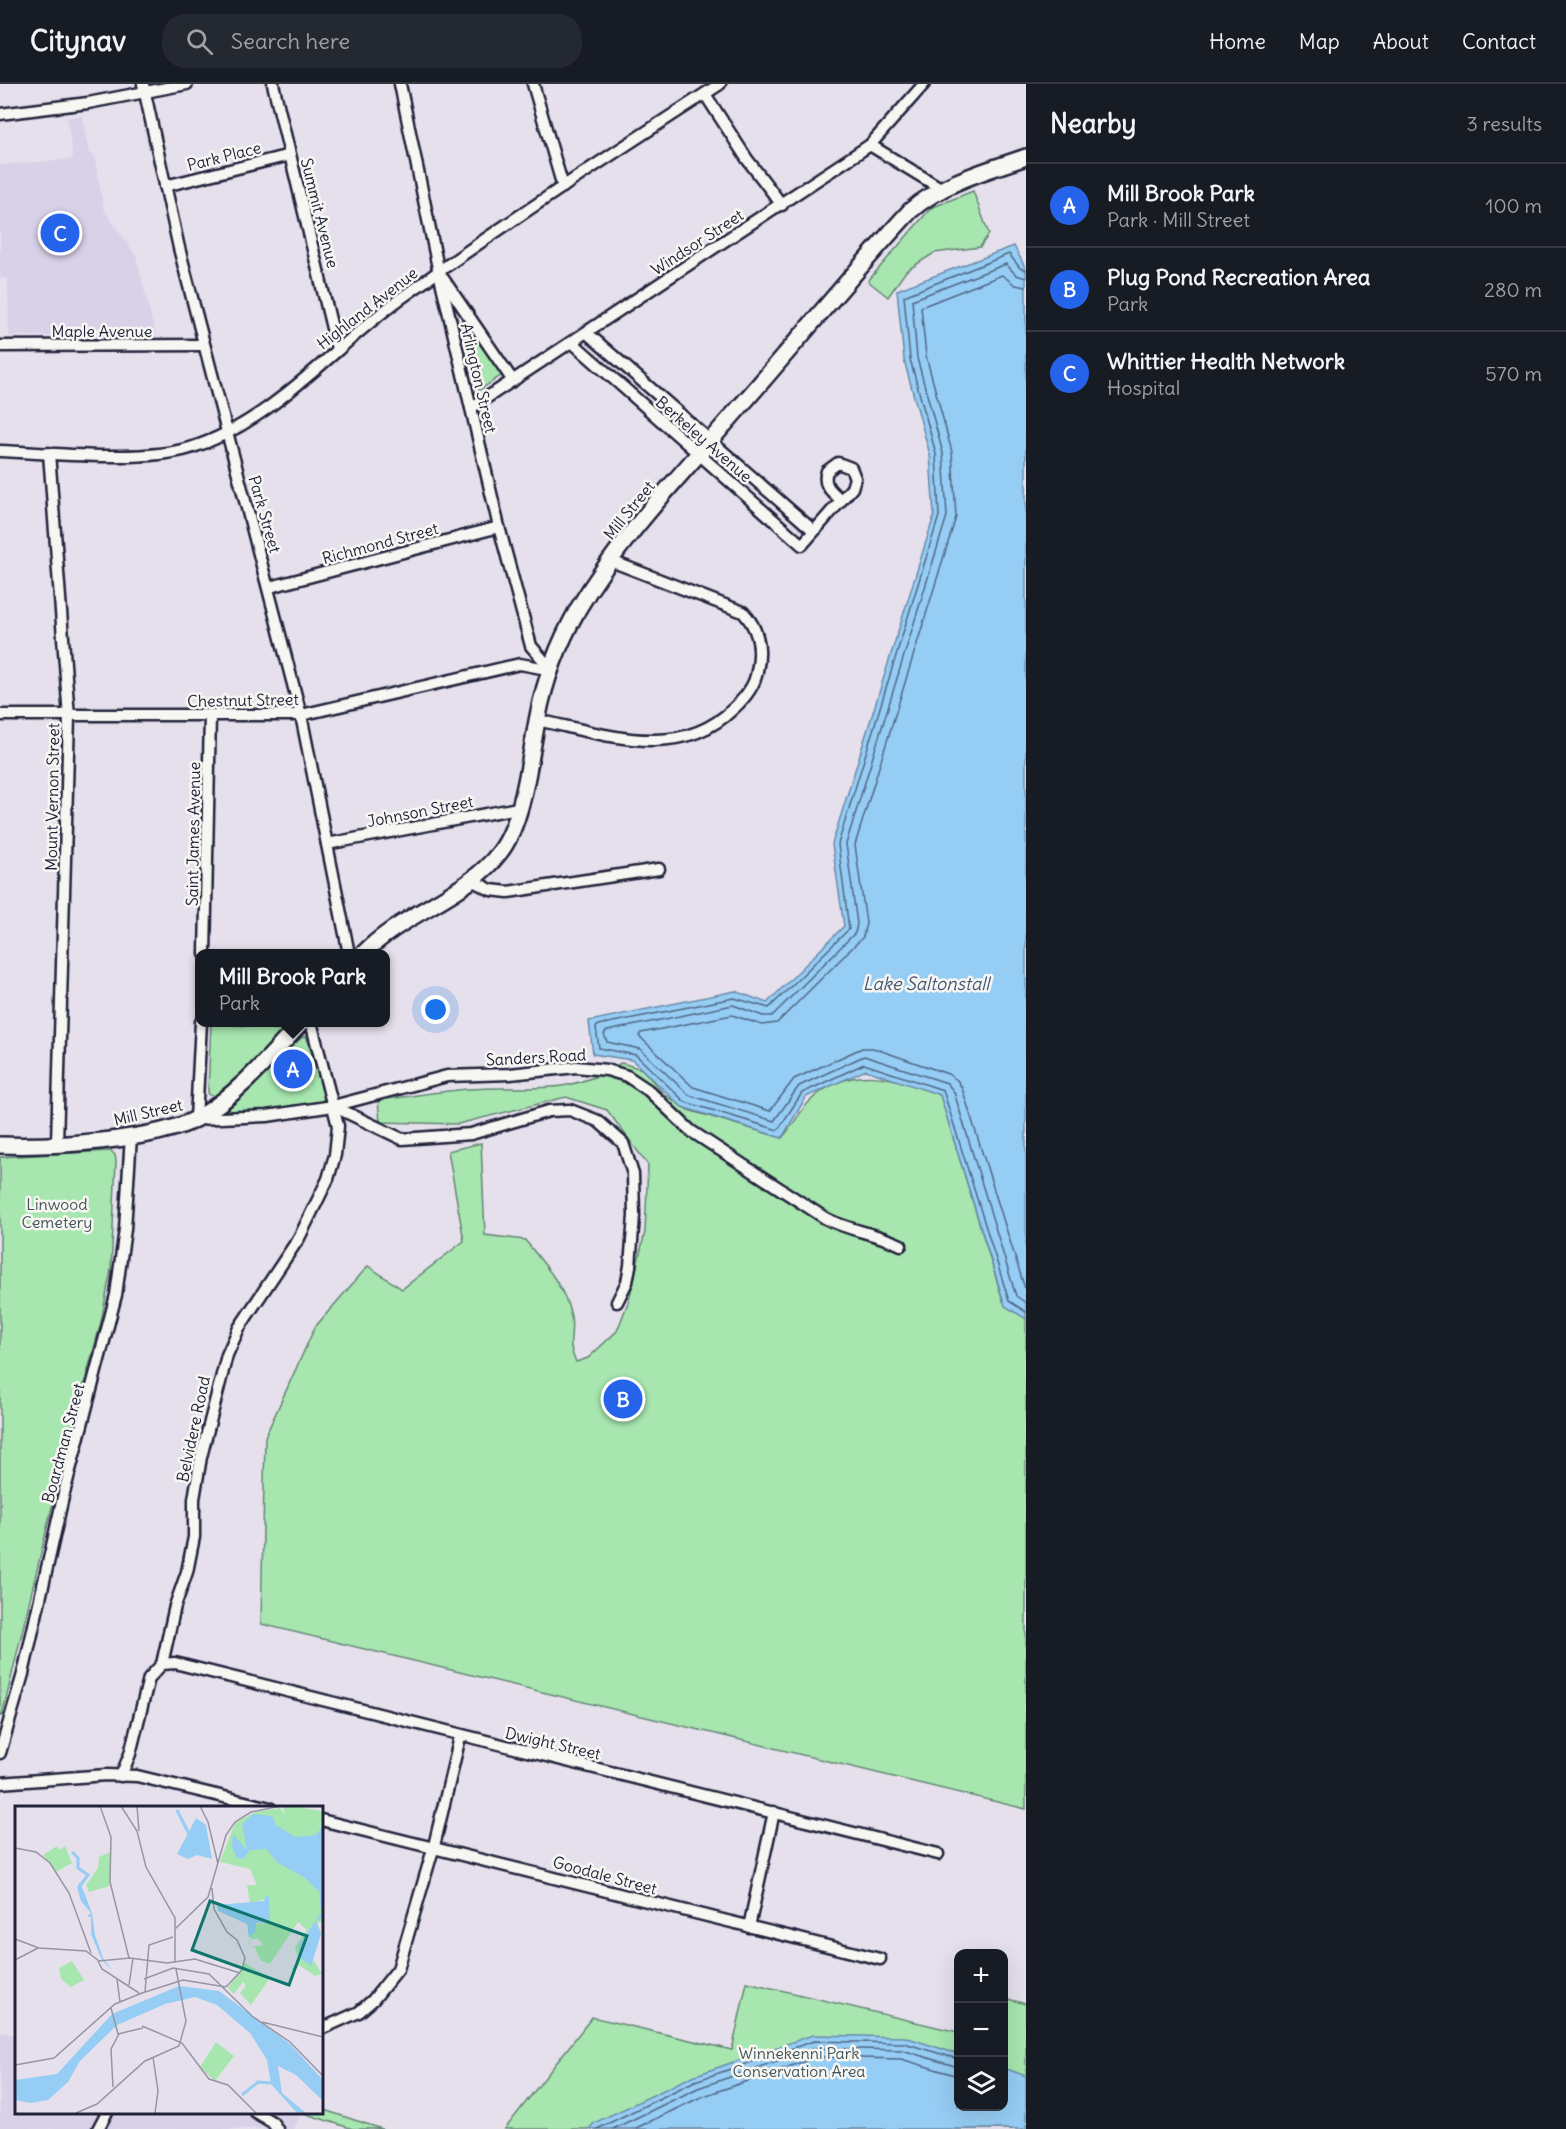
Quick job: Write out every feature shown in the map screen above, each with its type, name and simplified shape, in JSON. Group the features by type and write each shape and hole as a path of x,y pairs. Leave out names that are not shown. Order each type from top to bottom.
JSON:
{"main road":[{"name":"Mill Street","path":"368,949 392,927 471,880 485,869 505,845 528,773 537,720 552,670 578,610 611,561 710,440 896,226 923,200 942,189 1026,157"},
{"name":"Mill Street","path":"0,1145 57,1143 131,1136 196,1119 231,1095 299,1027"}],"street":[{"path":"0,114 88,103 144,88 187,84"},
{"name":"Summit Avenue","path":"273,84 338,349"},
{"name":"Arlington Street","path":"400,84 439,272 499,528 531,646 552,670"},
{"path":"533,84 563,187"},
{"name":"Highland Avenue","path":"0,451 136,455 190,448 226,432 270,404 439,272 720,84"},
{"name":"Windsor Street","path":"471,408 870,146 924,84"},
{"name":"Park Street","path":"144,88 203,345 270,587 301,715 348,949"},
{"path":"705,94 747,159 782,205"},
{"path":"870,146 942,189"},
{"name":"Park Place","path":"165,186 290,155"},
{"path":"439,272 513,381"},
{"name":"Berkeley Avenue","path":"587,333 814,531"},
{"name":"Berkeley Avenue","path":"573,343 802,545 841,500"},
{"name":"Maple Avenue","path":"0,346 203,345"},
{"name":"Mount Vernon Street","path":"49,453 69,717 57,1143"},
{"name":"Richmond Street","path":"270,587 499,528"},
{"path":"537,720 620,738 654,742 682,738 708,728 724,718 742,701 756,679 760,659 754,624 743,612 611,561"},
{"name":"Chestnut Street","path":"0,715 69,717 301,715 520,664 552,670"},
{"name":"Saint James Avenue","path":"205,949 210,715"},
{"name":"Johnson Street","path":"327,844 518,808"},
{"path":"471,880 490,890 508,892 659,869"},
{"path":"196,1119 201,1027"},
{"name":"Belvidere Road","path":"121,1776 130,1754 149,1678 162,1664 175,1606 192,1552 194,1499 220,1374 232,1340 299,1238 328,1179 338,1126 312,1027"},
{"name":"Sanders Road","path":"196,1119 267,1116 333,1106 447,1076 510,1074 576,1067 607,1070 627,1076 648,1090 691,1131 825,1218 841,1227 884,1236 901,1245"},
{"path":"333,1106 402,1139 471,1134 549,1111 570,1110 597,1121 623,1143 633,1174 634,1216 630,1266 627,1282 617,1302"},
{"name":"Boardman Street","path":"0,1753 23,1674 63,1497 116,1295 125,1229 131,1136"},
{"name":"Dwight Street","path":"162,1664 175,1663 302,1693 460,1737 774,1812 938,1854"},
{"path":"322,2029 359,2012 373,2000 398,1969 434,1846 460,1737"},
{"path":"0,1783 121,1776 161,1781 262,1806"},
{"path":"749,1926 774,1812"},
{"name":"Goodale Street","path":"322,1820 434,1846 880,1959"},
{"path":"98,2129 106,2114"},
{"path":"258,2114 272,2122 277,2129"}],"shaded area":[{"path":"82,116 89,154 94,155 104,210 136,256 156,337 9,336 8,279 0,278 0,165 73,159 67,118"},
{"path":"0,2032 15,2035 15,2114 301,2114 293,2129 0,2129"}],"green space":[{"path":"973,191 989,234 980,247 934,253 906,271 888,297 868,281 931,208"},
{"path":"460,312 502,375 478,391"},
{"path":"211,1027 265,1027 278,1028 283,1032 222,1094 216,1097 209,1095"},
{"path":"306,1036 326,1094 321,1103 232,1115 229,1113 230,1105 301,1038"},
{"path":"621,1063 642,1069 664,1094 688,1110 782,1138 810,1101 825,1089 841,1081 857,1077 890,1079 940,1095 1003,1301 1026,1318 1026,1809 261,1624 265,1437 315,1327 368,1266 402,1289 464,1241 448,1151 481,1143 485,1235 525,1240 552,1275 568,1305 572,1328 571,1350 576,1362 588,1358 617,1331 629,1300 645,1232 648,1165 607,1110 566,1097 458,1124 380,1122 378,1100 470,1089 564,1086 582,1082"},
{"name":"Linwood Cemetery","path":"111,1151 116,1161 111,1270 101,1322 61,1469 2,1716 0,1715 0,1157"},
{"name":"Winnekenni Park Conservation Area","path":"747,1982 954,2031 954,2111 1008,2111 1008,1999 1026,2004 1026,2129 505,2129 592,2017 732,2050"},
{"path":"322,2109 382,2129 353,2129 306,2114 322,2114"}],"water":[{"name":"Lake Saltonstall","path":"1014,246 1026,269 1026,1319 1005,1306 940,1095 866,1070 806,1097 782,1138 682,1107 632,1060 593,1054 589,1021 735,991 767,1003 844,926 832,844 934,516 930,455 904,360 897,290"},
{"path":"813,2035 905,2037 954,2053 954,2111 1008,2111 1008,2069 1026,2076 1026,2129 589,2129 594,2123 693,2076"}],"place":[{"name":"Whittier Health Network","path":"60,233"},
{"name":"Mill Brook Park","path":"293,1069"},
{"name":"Plug Pond Recreation Area","path":"623,1399"}]}
